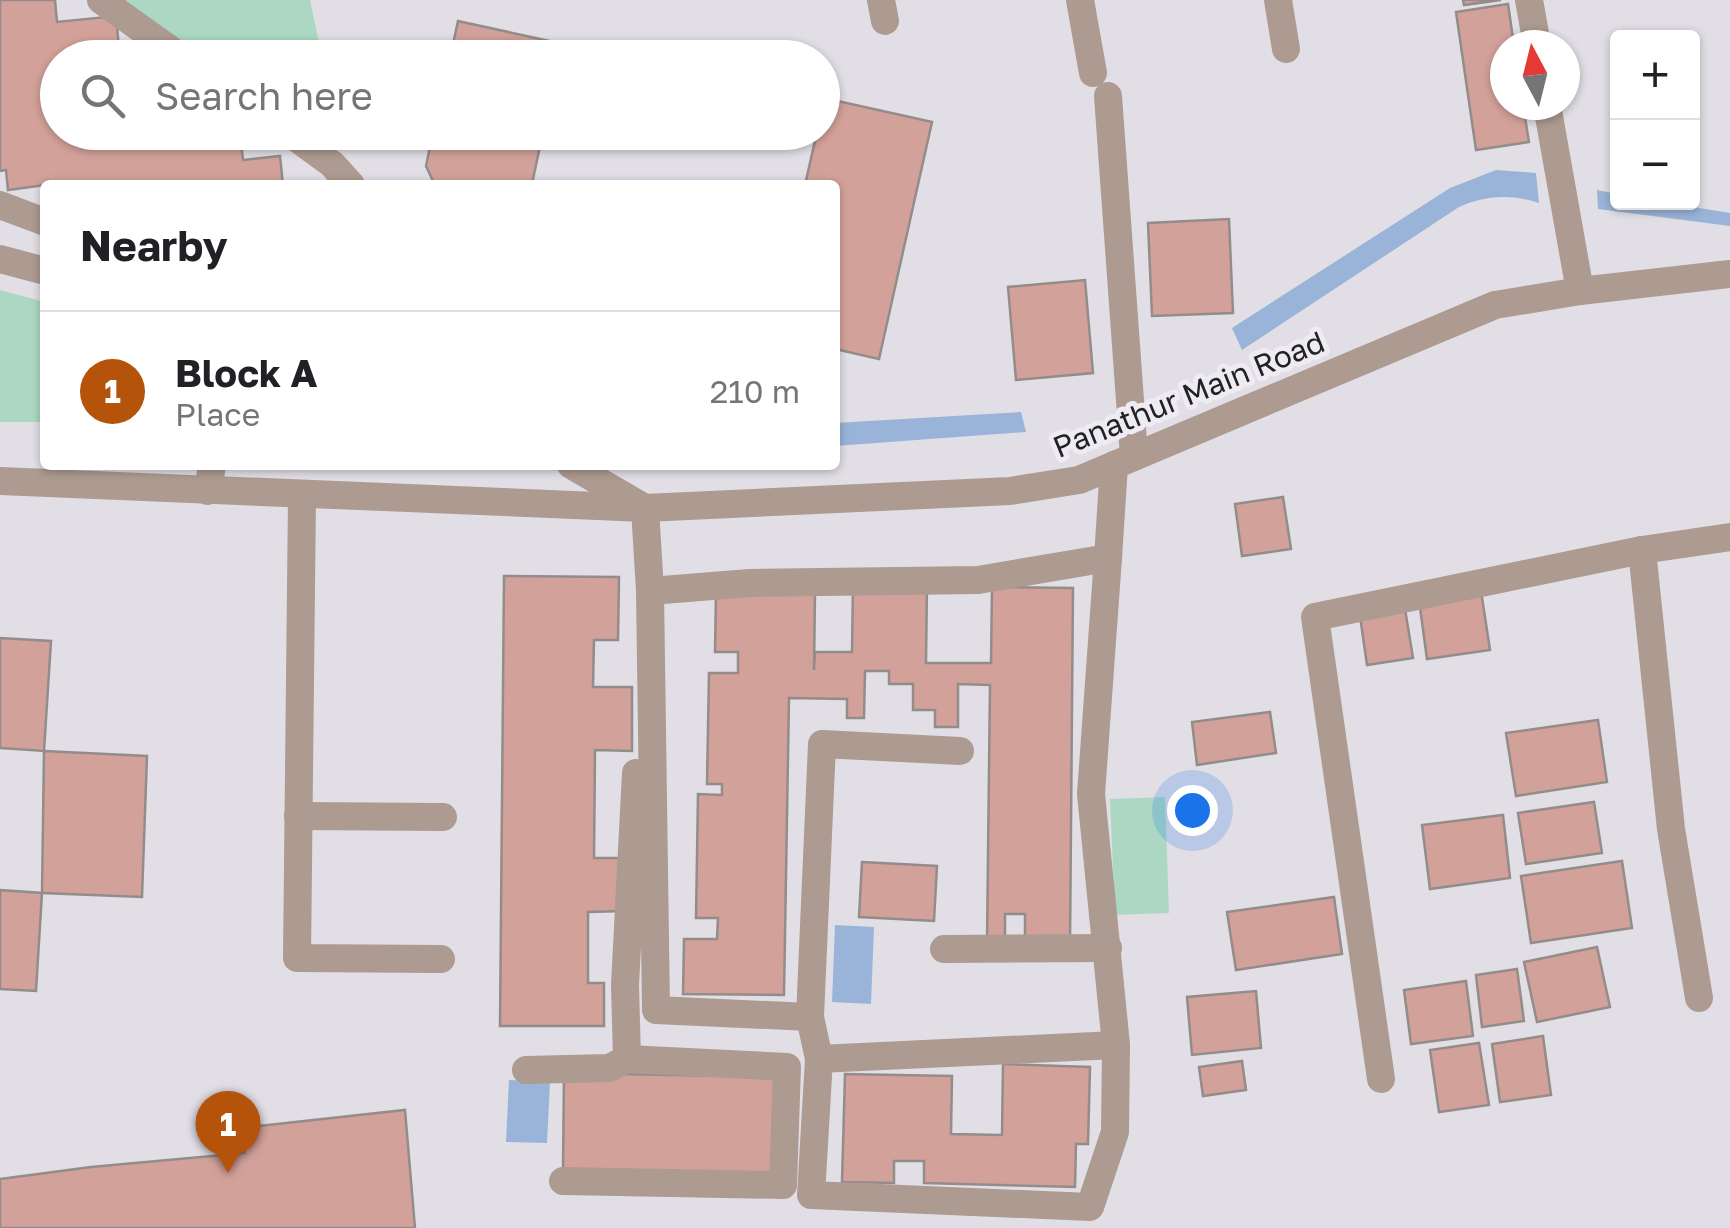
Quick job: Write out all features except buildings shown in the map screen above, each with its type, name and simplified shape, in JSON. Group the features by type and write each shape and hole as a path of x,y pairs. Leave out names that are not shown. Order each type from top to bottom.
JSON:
{"street":[{"path":"101,0 157,40"},
{"path":"960,751 822,744 810,1017 819,1059 811,1195 1090,1207 1114,1132 1116,1045 1091,794 1108,558 1124,460 1101,84 1080,0"},
{"path":"1278,0 1286,48"},
{"path":"1528,0 1533,30"},
{"path":"1550,120 1580,291"},
{"path":"313,150 346,180"},
{"path":"0,205 40,220"},
{"path":"0,259 40,269"},
{"name":"Panathur Main Road","path":"0,481 210,478 302,495 638,507 1010,491 1079,480 1495,305 1730,274"},
{"path":"579,470 638,507 650,590 656,1010 810,1017"},
{"path":"302,495 296,958 441,959"},
{"path":"626,1059 625,985 638,730 638,507"},
{"path":"1382,1079 1315,617 1642,550 1730,537"},
{"path":"1642,550 1672,830 1699,998"},
{"path":"650,590 750,582 978,580 1108,558"},
{"path":"298,816 443,817"},
{"path":"944,949 1108,948"},
{"path":"819,1059 1116,1045"},
{"path":"526,1070 609,1068 626,1059 786,1067 783,1185 563,1180"}],"green space":[{"path":"119,0 310,0 318,40 170,40"},
{"path":"0,290 40,301 40,422 0,422"},
{"path":"1165,797 1169,913 1115,915 1110,799"}],"water":[{"path":"1496,170 1536,173 1539,203 1499,197 1459,207 1242,350 1232,328 1450,188"},
{"path":"1597,190 1610,193 1610,210 1700,208 1730,213 1730,226 1598,209"},
{"path":"1021,412 1026,432 840,446 840,423"},
{"path":"835,925 874,927 871,1004 832,1002"},
{"path":"509,1080 550,1082 547,1143 506,1142"}],"place":[{"name":"Block A","path":"228,1173"}]}
